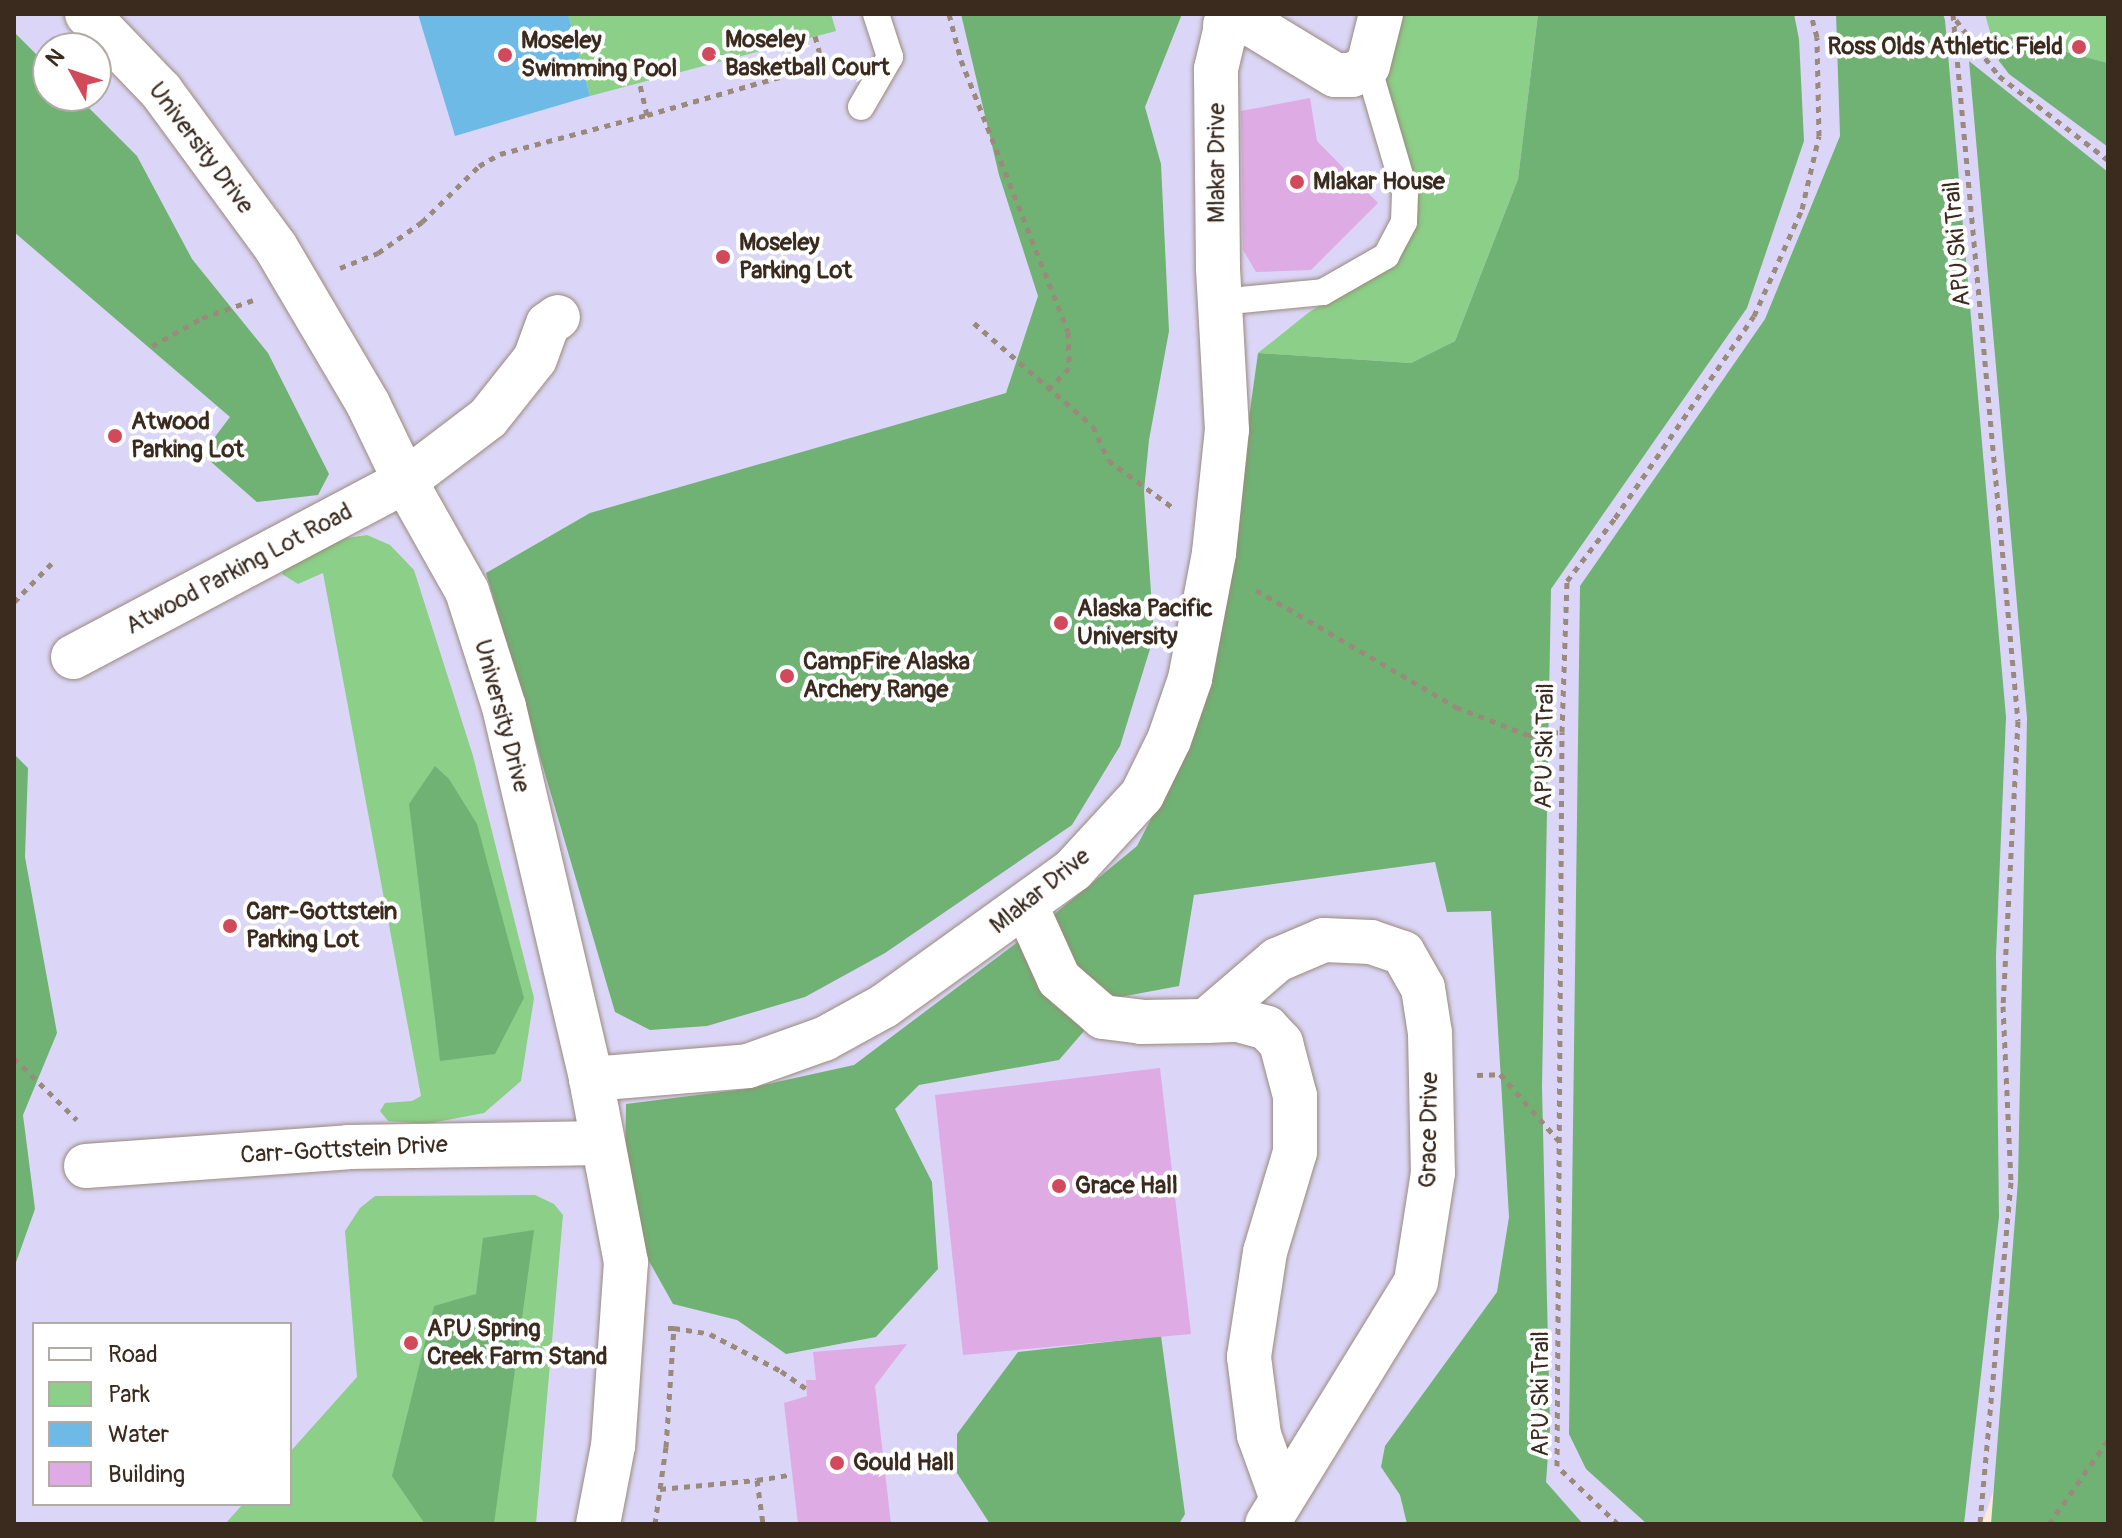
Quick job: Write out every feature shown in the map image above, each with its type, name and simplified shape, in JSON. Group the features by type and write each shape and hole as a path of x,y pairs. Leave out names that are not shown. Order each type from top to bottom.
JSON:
{"street":[{"path":"1368,66 1381,14"},
{"name":"University Drive","path":"103,19 161,91 303,289 467,591 504,707 591,1079 626,1262 613,1446 598,1524"},
{"name":"Mlakar Drive","path":"591,1079 748,1066 824,1039 884,1006 1073,870 1142,795 1169,740 1190,679 1213,559 1227,430 1220,302 1216,69 1227,20 1251,24 1335,75 1352,75 1368,66"},
{"name":"Atwood Parking Lot Road","path":"73,657 405,481 488,418 535,359 548,324 558,317"},
{"name":"Grace Drive","path":"1026,906 1059,979 1103,1017 1141,1022 1238,1020 1267,1028 1281,1043 1295,1096 1295,1152 1265,1252 1249,1357 1259,1435 1274,1512"},
{"name":"Grace Drive","path":"1206,1021 1277,960 1324,940 1371,942 1403,953 1423,988 1431,1076 1433,1173 1416,1282 1274,1512"},
{"name":"Carr-Gottstein Drive","path":"86,1166 348,1147 602,1143"}],"lane":[{"path":"861,107 890,57 876,14"},
{"path":"1220,302 1323,292 1386,256 1404,222 1405,192 1368,66"}],"path":[{"path":"949,14 961,60 1068,332 1069,368 1050,388"},
{"name":"APU Ski Trail","path":"1618,1524 1557,1466 1562,732 1567,581 1615,518 1754,316 1802,209 1819,136 1817,37 1811,14"},
{"path":"1954,17 1999,76 2108,160"},
{"name":"APU Ski Trail","path":"1954,17 2018,721 2003,1006 2011,1182 1980,1524"},
{"path":"815,36 823,65"},
{"path":"152,346 202,318 229,307 303,289 331,272 378,253 422,222 479,166 500,154 853,55"},
{"path":"640,84 647,115"},
{"path":"14,602 52,563"},
{"path":"14,1058 84,1127 86,1166"},
{"path":"1431,1076 1500,1074 1561,1143"},
{"path":"674,1328 710,1334 781,1371 807,1389"},
{"path":"2049,1524 2108,1440"},
{"path":"660,1489 788,1475"},
{"path":"757,1480 763,1524"}],"shaded area":[{"name":"Alaska Pacific University","path":"14,14 2108,14 2108,1149 2102,1178 1982,1524 14,1524"}],"green space":[{"path":"568,14 831,14 836,31 590,96"},
{"path":"961,14 1182,14 1145,107 1161,164 1169,331 1149,440 1144,491 1154,636 1120,746 1072,825 885,953 805,997 707,1026 650,1030 615,1012 486,573 590,513 1006,393 1038,296 999,175"},
{"path":"1388,14 1538,14 1518,179 1455,341 1411,363 1258,353 1308,313 1363,277 1415,200 1381,72"},
{"path":"1538,14 1794,14 1799,39 1804,141 1747,308 1551,589 1542,1087 1550,1428 1546,1482 1583,1524 1407,1524 1400,1495 1381,1467 1385,1446 1497,1292 1509,1217 1491,911 1447,912 1435,862 1194,895 1179,986 1115,998 1093,987 1046,921 1137,846 1181,761 1232,540 1258,353 1411,363 1455,341 1518,179"},
{"path":"1836,14 1943,14 1945,20 2006,717 1996,956 1999,1217 1964,1524 1647,1524 1586,1469 1569,1434 1580,586 1765,319 1840,136"},
{"name":"Ross Olds Athletic Field","path":"1985,14 2108,14 2108,63 1990,32"},
{"path":"14,32 32,50 32,112 93,112 137,156 192,259 268,353 329,474 318,495 257,502 202,454 230,417 14,232"},
{"path":"1990,32 2108,63 2108,147 2009,74 1989,48"},
{"path":"1969,61 2108,172 2108,1524 1991,1524 2018,1181 2027,718"},
{"path":"367,535 390,545 414,570 473,756 534,998 521,1081 484,1113 426,1124 388,1121 380,1111 385,1103 412,1101 421,1096 323,573 298,584 282,574 287,563 327,541"},
{"path":"14,754 28,768 25,857 57,1033 23,1115 35,1209 14,1268"},
{"path":"435,766 449,779 477,824 524,998 495,1054 440,1061 409,804"},
{"path":"1023,938 1084,1031 1059,1060 919,1085 895,1109 932,1182 938,1269 876,1337 786,1354 737,1320 673,1304 640,1245 625,1157 626,1104 745,1089 854,1065"},
{"path":"535,1195 554,1204 563,1215 536,1524 225,1524 241,1506 292,1506 292,1450 357,1377 345,1231 360,1208 375,1196"},
{"path":"534,1230 494,1524 425,1524 392,1476 434,1306 476,1294 483,1238"},
{"path":"1161,1336 1185,1514 1179,1524 990,1524 957,1473 957,1434 1018,1352"}],"water":[{"name":"Moseley Swimming Pool","path":"418,14 568,14 590,96 455,136"}],"building":[{"name":"Mlakar House","path":"1310,98 1317,141 1378,203 1311,270 1256,272 1243,250 1241,111"},
{"name":"Grace Hall","path":"1160,1068 1191,1334 963,1355 935,1095"},
{"name":"Gould Hall","path":"907,1344 875,1386 891,1524 798,1524 784,1403 807,1396 806,1380 816,1380 813,1352"}],"place":[{"name":"Ross Olds Athletic Field","path":"2079,47"},
{"name":"Moseley Basketball Court","path":"709,54"},
{"name":"Moseley Swimming Pool","path":"505,55"},
{"name":"Mlakar House","path":"1297,182"},
{"name":"Moseley Parking Lot","path":"723,257"},
{"name":"Atwood Parking Lot","path":"115,436"},
{"name":"Alaska Pacific University","path":"1061,623"},
{"name":"CampFire Alaska Archery Range","path":"787,676"},
{"name":"Carr-Gottstein Parking Lot","path":"230,926"},
{"name":"Grace Hall","path":"1059,1186"},
{"name":"APU Spring Creek Farm Stand","path":"411,1343"},
{"name":"Gould Hall","path":"837,1463"}]}
